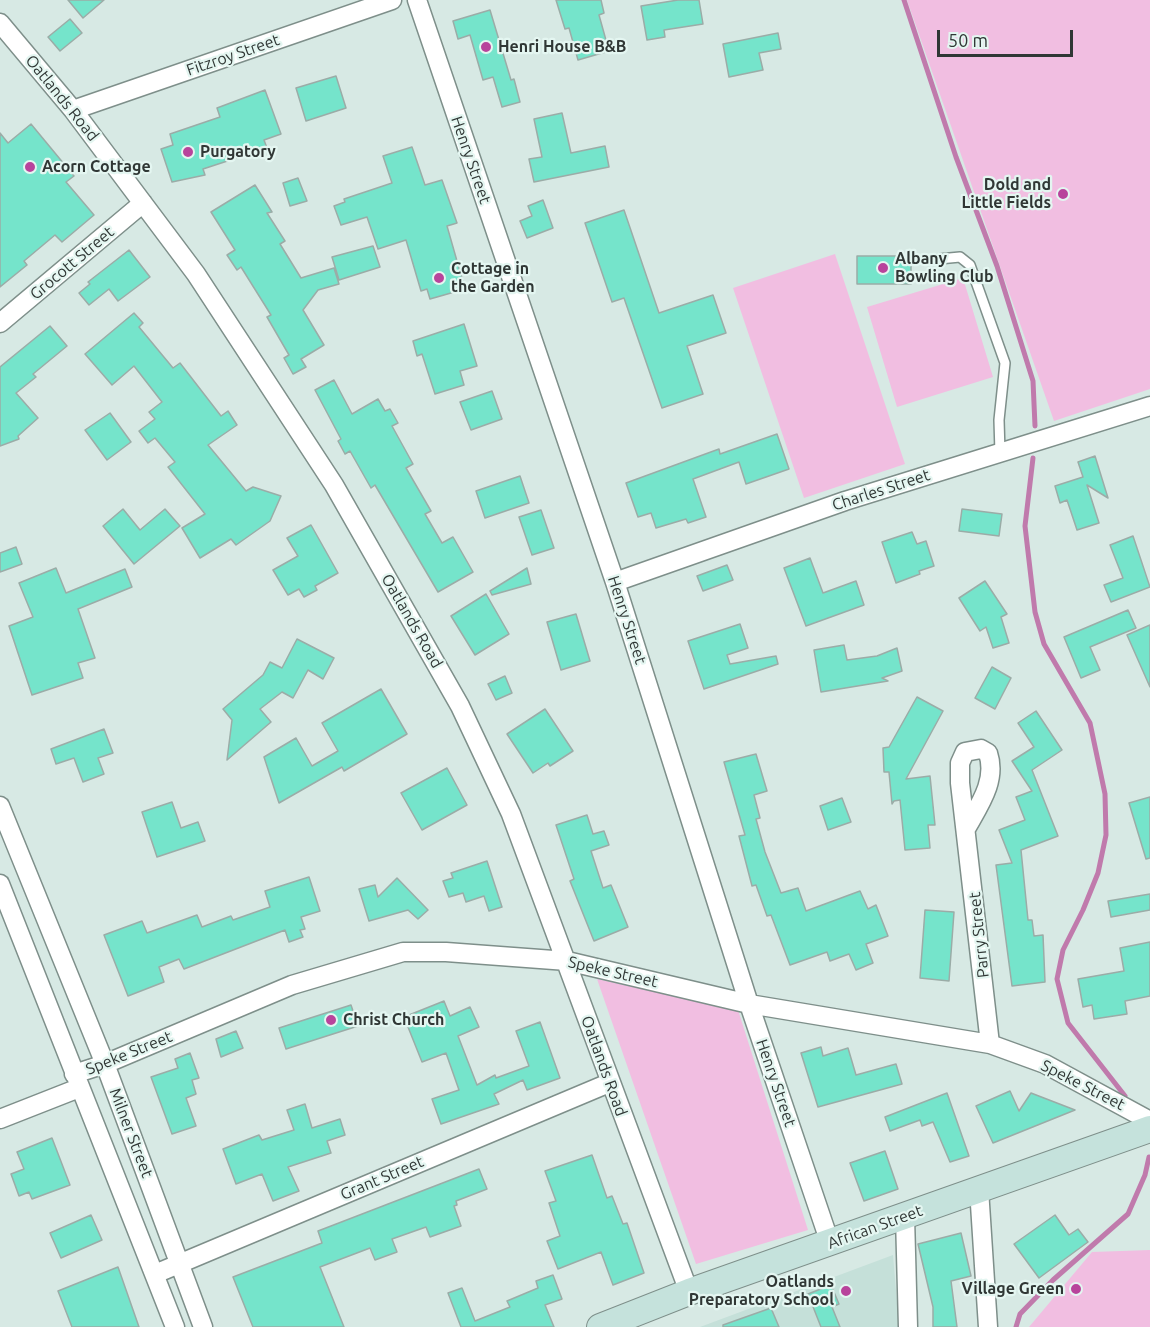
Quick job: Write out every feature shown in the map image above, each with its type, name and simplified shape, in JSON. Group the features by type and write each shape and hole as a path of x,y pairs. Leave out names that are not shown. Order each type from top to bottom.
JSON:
{"street":[{"name":"Fitzroy Street","path":"74,110 392,0"},
{"name":"Henry Street","path":"417,0 615,582 748,1004 830,1243"},
{"name":"Oatlands Road","path":"0,23 74,110 196,274 334,485 460,706 511,814 567,961 609,1083 689,1292"},
{"name":"Grocott Street","path":"0,322 143,203"},
{"name":"Charles Street","path":"615,582 845,501 1150,406"},
{"name":"Milner Street","path":"0,806 4,825 105,1064 203,1327"},
{"name":"Parry Street","path":"967,827 990,1044"},
{"name":"Milner Street","path":"0,884 175,1327"},
{"name":"Speke Street","path":"0,1119 77,1081 105,1064 292,985 403,952 446,952 567,961 748,1004 990,1044 1045,1064 1150,1121"},
{"name":"Grant Street","path":"155,1274 609,1083"},
{"name":"African Street","path":"600,1327 689,1292 1150,1129"},
{"path":"979,1190 988,1327"},
{"path":"905,1217 908,1327"}],"lane":[{"path":"939,259 960,257 970,265 1003,354 1004,374 999,420 1000,453"}],"shaded area":[{"name":"Dold and Little Fields","path":"907,0 1150,0 1150,389 1054,421"},
{"path":"835,254 905,464 804,498 733,288"},
{"path":"963,278 993,377 897,407 867,307"},
{"path":"597,979 738,1010 808,1230 696,1264"},
{"path":"1150,1250 1150,1327 1029,1327 1092,1252"},
{"name":"Oatlands Preparatory School","path":"893,1255 899,1327 700,1327"}],"building":[{"path":"68,0 104,0 83,18"},
{"path":"556,0 601,0 604,13 599,15 609,51 578,60 569,28 565,29"},
{"path":"678,0 699,0 703,24 664,30 665,37 647,40 641,6"},
{"path":"490,10 520,102 502,107 493,77 483,80 470,35 458,39 453,21"},
{"path":"70,19 82,33 60,51 48,37"},
{"path":"778,33 781,49 759,53 763,70 729,77 723,44"},
{"path":"336,76 346,108 306,121 296,88"},
{"path":"265,90 281,134 264,140 267,148 203,169 205,175 172,182 161,149 173,145 170,134 220,117 217,108"},
{"path":"562,113 571,153 605,146 609,167 534,182 529,159 542,157 534,119"},
{"path":"31,124 74,176 66,182 94,215 62,242 55,235 24,261 27,265 0,287 0,133 8,143"},
{"path":"412,147 425,185 442,180 457,223 447,226 465,289 430,299 427,289 421,291 406,240 378,249 367,217 341,225 334,206 345,202 344,199 392,183 383,156"},
{"path":"298,178 307,201 290,206 283,183"},
{"path":"255,185 272,212 267,213 285,241 280,244 301,278 334,268 339,284 318,290 303,310 324,345 301,359 306,367 293,374 284,358 289,355 267,317 271,315 241,267 237,270 227,255 235,250 211,212"},
{"path":"543,200 553,228 527,238 520,221 532,216 528,206"},
{"path":"624,210 659,313 713,295 726,333 687,346 703,394 662,408 624,298 612,302 585,223"},
{"path":"373,246 380,267 339,280 332,257"},
{"path":"129,250 150,277 118,301 109,289 89,305 79,293 90,284 88,282"},
{"path":"857,256 911,256 911,284 857,284"},
{"path":"134,313 143,323 139,327 173,368 180,363 221,416 228,411 237,425 208,445 246,491 253,487 281,496 270,521 236,545 231,539 200,558 182,528 205,514 168,467 175,462 155,438 148,443 139,431 155,419 149,412 162,402 134,366 112,385 85,354"},
{"path":"464,324 477,366 460,371 464,385 435,394 422,354 417,356 413,341"},
{"path":"50,326 67,346 33,374 36,377 16,393 38,418 18,436 19,439 0,446 0,367"},
{"path":"334,380 352,414 378,399 385,411 390,409 398,423 392,426 413,464 406,468 431,511 425,514 442,543 453,537 473,572 438,592 375,485 371,488 350,451 345,454 338,441 341,439 315,390"},
{"path":"492,391 502,419 471,430 460,402"},
{"path":"110,413 131,442 107,460 85,430"},
{"path":"777,434 789,469 746,484 739,462 693,479 706,517 688,523 686,519 656,528 651,513 638,517 626,483 719,449 720,454"},
{"path":"1095,456 1108,498 1087,485 1099,523 1077,530 1067,500 1060,503 1055,486 1083,477 1078,462"},
{"path":"520,476 529,503 485,518 476,491"},
{"path":"123,509 140,530 165,509 180,526 134,564 103,526"},
{"path":"962,509 1002,514 999,536 959,531"},
{"path":"541,510 554,548 532,555 519,517"},
{"path":"311,525 338,573 315,586 317,590 304,597 299,589 288,595 273,570 298,556 287,538"},
{"path":"912,532 917,544 926,541 934,566 896,583 882,542"},
{"path":"1133,536 1150,587 1111,602 1104,585 1123,578 1110,545"},
{"path":"16,547 22,564 0,572 0,553"},
{"path":"810,558 823,593 856,581 864,605 806,626 784,568"},
{"path":"727,565 733,580 703,591 697,576"},
{"path":"56,568 66,593 125,569 132,587 78,609 95,658 78,663 83,678 32,695 9,626 33,617 19,583"},
{"path":"527,568 531,584 492,595 490,591"},
{"path":"985,581 1007,614 1001,617 1009,643 993,648 986,627 980,631 959,598"},
{"path":"486,594 509,634 475,655 451,616"},
{"path":"1128,610 1136,628 1090,647 1100,670 1081,678 1064,637"},
{"path":"576,614 590,661 561,670 547,622"},
{"path":"740,624 748,648 727,655 730,664 776,656 778,664 704,689 688,641"},
{"path":"1150,625 1150,687 1127,635"},
{"path":"297,639 334,658 323,679 308,670 293,698 282,692 260,709 271,722 227,760 232,720 223,709 263,675 270,662 282,668"},
{"path":"844,645 847,660 877,656 897,648 902,671 882,678 888,681 821,692 814,650"},
{"path":"992,667 1011,678 995,709 975,698"},
{"path":"505,676 512,693 496,700 488,684"},
{"path":"381,689 407,734 344,771 342,767 279,803 264,757 296,738 312,766 338,751 322,723"},
{"path":"917,697 943,711 906,779 930,776 935,825 928,825 930,848 905,850 900,800 892,804 889,772 884,772 883,748 889,747"},
{"path":"545,709 573,751 550,766 548,763 533,773 507,734"},
{"path":"1036,711 1062,750 1032,770 1058,836 1021,850 1028,920 1032,920 1034,936 1043,935 1045,982 1012,986 996,865 1012,863 999,830 1025,820 1016,797 1032,791 1012,761 1034,747 1018,723"},
{"path":"104,729 113,753 98,758 104,774 83,782 74,758 56,764 51,749"},
{"path":"756,754 767,791 754,795 760,818 756,819 765,852 781,893 798,888 806,911 860,891 868,909 876,905 888,936 866,944 873,963 856,970 849,954 830,961 827,952 790,965 771,915 767,916 756,885 752,886 739,836 745,835 724,762"},
{"path":"447,768 467,805 422,830 401,793"},
{"path":"1150,797 1150,858 1146,859 1129,803"},
{"path":"842,798 851,822 828,830 820,806"},
{"path":"172,802 181,828 198,822 205,841 157,857 142,812"},
{"path":"587,815 593,834 604,831 609,845 591,851 603,888 611,885 628,927 594,941 570,881 574,879 556,825"},
{"path":"487,861 502,907 489,911 484,896 466,902 463,893 449,897 443,881 453,878 451,873"},
{"path":"309,877 320,911 301,917 305,929 300,930 303,937 289,942 285,930 184,969 179,959 159,967 164,982 128,996 104,935 142,921 147,933 197,915 202,927 231,916 233,920 270,907 265,891"},
{"path":"397,878 428,910 418,919 408,910 369,921 359,889 375,885 378,897"},
{"path":"1150,894 1150,910 1111,917 1108,901"},
{"path":"925,910 954,912 949,981 920,978"},
{"path":"1150,942 1150,996 1125,1001 1127,1014 1094,1019 1092,1005 1083,1007 1078,979 1124,971 1120,948"},
{"path":"444,1001 450,1016 470,1007 479,1027 458,1036 477,1085 495,1075 496,1078 529,1066 516,1031 540,1022 560,1078 527,1090 523,1080 494,1094 499,1104 441,1124 432,1099 459,1090 446,1053 422,1062 404,1017"},
{"name":"Christ Church","path":"351,1005 358,1026 286,1049 279,1028"},
{"path":"236,1031 243,1048 221,1057 216,1039"},
{"path":"821,1047 823,1056 848,1048 856,1075 896,1064 902,1084 818,1107 801,1053"},
{"path":"190,1053 199,1078 192,1080 196,1094 186,1098 196,1126 172,1134 151,1077 178,1068 175,1059"},
{"path":"1010,1091 1019,1111 1031,1093 1075,1110 993,1143 976,1106"},
{"path":"947,1093 969,1156 950,1162 933,1122 922,1126 920,1120 890,1131 885,1117"},
{"path":"305,1104 312,1128 340,1119 345,1135 327,1141 331,1153 288,1167 299,1191 273,1201 262,1174 236,1184 223,1149 259,1135 262,1140 294,1130 287,1110"},
{"path":"52,1138 70,1185 32,1199 29,1192 19,1196 11,1174 24,1169 17,1152"},
{"path":"885,1151 898,1189 864,1201 850,1163"},
{"path":"592,1155 607,1198 612,1196 623,1224 627,1223 644,1273 613,1285 601,1252 558,1269 547,1241 560,1236 549,1203 556,1201 545,1171"},
{"path":"479,1169 487,1189 456,1201 457,1205 454,1206 461,1226 430,1237 426,1227 392,1239 397,1252 375,1260 370,1248 320,1267 344,1327 253,1327 233,1277 322,1243 318,1231"},
{"path":"91,1215 102,1240 61,1258 50,1233"},
{"path":"1055,1215 1069,1235 1078,1229 1088,1242 1039,1278 1014,1244"},
{"path":"961,1233 971,1276 951,1281 957,1327 933,1327 933,1307 918,1244"},
{"path":"118,1267 139,1327 72,1327 58,1291"},
{"path":"553,1275 562,1299 545,1305 554,1327 461,1327 448,1293 462,1288 475,1321 510,1307 507,1301 538,1288 536,1281"},
{"path":"831,1285 839,1304 832,1307 840,1327 821,1327 808,1294"},
{"path":"771,1308 779,1327 723,1327 723,1325"}],"waterway":[{"path":"904,0 956,157 997,266 1033,381 1035,426"},
{"path":"1033,458 1025,526 1035,612 1044,644 1090,723 1105,794 1106,835 1098,873 1063,950 1057,979 1068,1023 1125,1096"},
{"path":"1016,1327 1020,1314 1053,1280 1128,1214 1145,1175 1149,1157"}],"place":[{"name":"Henri House B&B","path":"486,47"},
{"name":"Purgatory","path":"188,152"},
{"name":"Acorn Cottage","path":"30,167"},
{"name":"Dold and Little Fields","path":"1063,194"},
{"name":"Albany Bowling Club","path":"883,268"},
{"name":"Cottage in the Garden","path":"439,278"},
{"name":"Christ Church","path":"331,1020"},
{"name":"Village Green","path":"1076,1289"},
{"name":"Oatlands Preparatory School","path":"846,1291"}]}
